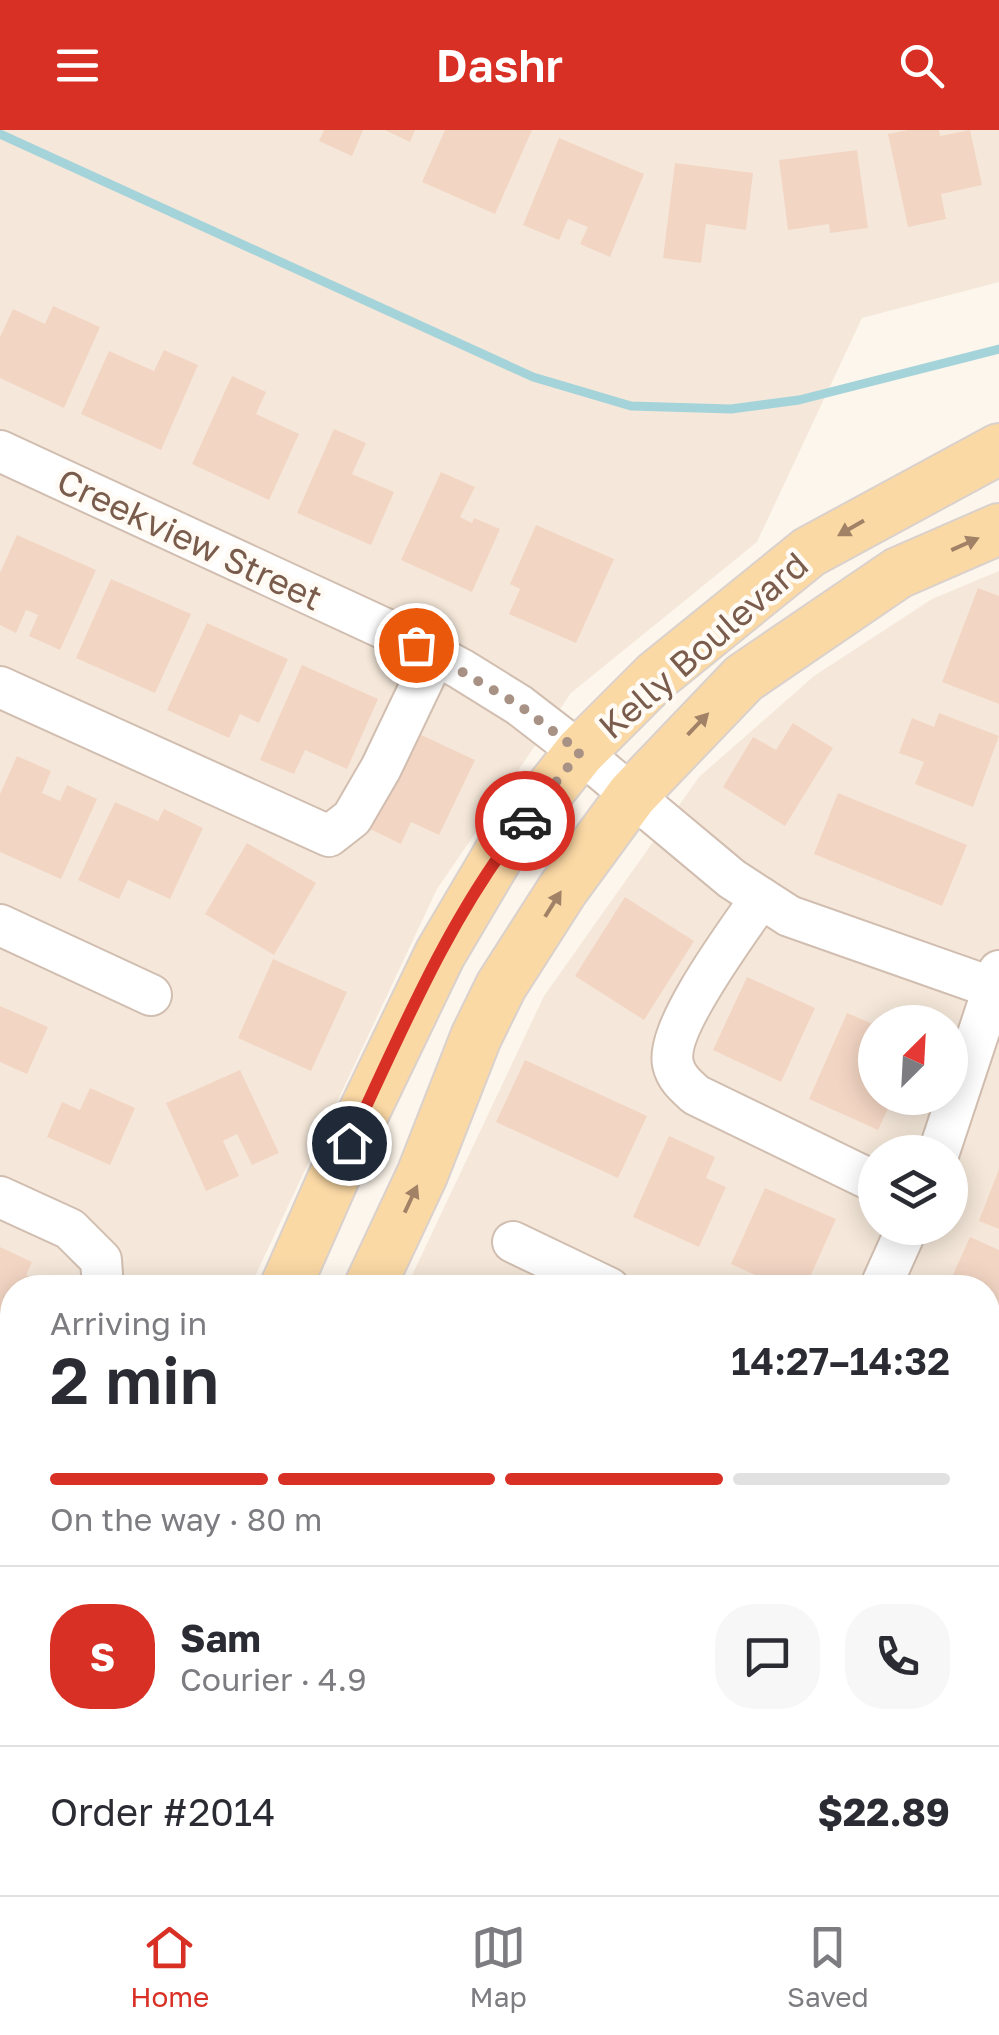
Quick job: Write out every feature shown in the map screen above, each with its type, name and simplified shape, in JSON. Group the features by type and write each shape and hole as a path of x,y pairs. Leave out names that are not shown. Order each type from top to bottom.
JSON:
{"main road":[{"name":"Kelly Boulevard","path":"291,1275 440,954 499,854 580,752 656,676 809,552 999,449"},
{"name":"Kelly Boulevard","path":"375,1275 422,1175 476,1038 501,986 562,889 632,796 744,678 898,573 999,530"}],"street":[{"name":"Creekview Street","path":"0,451 436,655 519,705 732,879 803,922 997,983"},
{"path":"0,687 328,836 352,818 436,655"},
{"path":"761,898 689,1008 675,1039 672,1061 679,1079 696,1095 858,1174"},
{"path":"0,925 152,994"},
{"path":"945,1135 997,983"},
{"path":"0,1198 70,1228 101,1260 103,1275"},
{"path":"514,1242 582,1275"},
{"path":"886,1275 899,1245"}],"shaded area":[{"path":"0,130 999,130 999,282 862,318 757,542 571,693 437,889 256,1275 0,1275"},
{"path":"999,571 999,1275 412,1275 544,996 699,777 814,676 932,599"}],"building":[{"path":"324,130 363,130 352,156 319,141"},
{"path":"385,130 415,130 410,142"},
{"path":"445,130 532,130 495,214 422,182"},
{"path":"939,130 940,136 970,130 982,185 941,194 946,219 908,227 888,134"},
{"path":"559,138 644,174 610,257 580,244 588,227 568,219 559,240 523,225"},
{"path":"857,150 868,228 830,233 829,224 788,230 779,160"},
{"path":"675,163 753,173 746,230 706,224 701,263 663,258"},
{"path":"53,306 100,327 64,408 0,378 0,337 13,309 45,324"},
{"path":"164,350 198,365 161,450 81,414 109,351 154,371"},
{"path":"232,376 266,392 256,414 299,434 269,500 192,464"},
{"path":"334,429 366,443 352,474 394,492 371,545 297,513"},
{"path":"441,472 475,487 460,517 472,523 474,518 500,529 472,592 401,560"},
{"path":"536,525 614,559 576,643 509,614 520,589 510,584"},
{"path":"17,535 96,570 60,650 29,636 38,615 26,610 16,633 0,625 0,573"},
{"path":"111,579 191,614 155,693 76,658"},
{"path":"978,588 999,596 999,704 942,682"},
{"path":"207,623 288,659 259,723 240,714 229,738 167,710"},
{"path":"302,665 378,699 347,769 305,750 294,774 260,760"},
{"path":"939,713 999,736 973,807 915,784 924,762 899,753 912,718 934,727"},
{"path":"793,723 833,748 785,826 723,787 753,737 776,750"},
{"path":"415,732 475,760 439,835 411,822 401,844 370,829"},
{"path":"17,756 51,771 42,793 60,801 67,785 97,799 61,879 0,852 0,794"},
{"path":"838,793 967,845 942,906 814,854"},
{"path":"115,802 158,821 164,809 203,828 170,899 128,880 119,899 78,880"},
{"path":"247,843 316,883 274,955 205,914"},
{"path":"625,897 694,941 644,1020 575,976"},
{"path":"273,959 347,992 311,1071 238,1038"},
{"path":"747,977 815,1008 781,1082 713,1050"},
{"path":"0,1006 48,1027 27,1074 0,1062"},
{"path":"847,1013 858,1018 858,1115 885,1115 878,1130 809,1099"},
{"path":"525,1060 647,1116 618,1178 496,1122"},
{"path":"240,1070 279,1153 252,1165 237,1134 223,1141 239,1176 206,1191 166,1103"},
{"path":"90,1088 135,1108 110,1165 47,1137 62,1102 80,1110"},
{"path":"669,1136 715,1157 706,1178 726,1187 699,1247 633,1217"},
{"path":"999,1169 999,1229 979,1221"},
{"path":"765,1188 836,1219 811,1275 755,1275 731,1264"},
{"path":"970,1237 999,1250 999,1275 953,1275"},
{"path":"0,1247 32,1262 26,1275 0,1275"}],"waterway":[{"path":"0,134 533,377 631,406 731,409 799,400 999,349"}],"way so far":[{"path":"416,645 519,705 580,752 525,821"}],"route":[{"path":"349,1143 440,954 499,854 525,821"}]}
